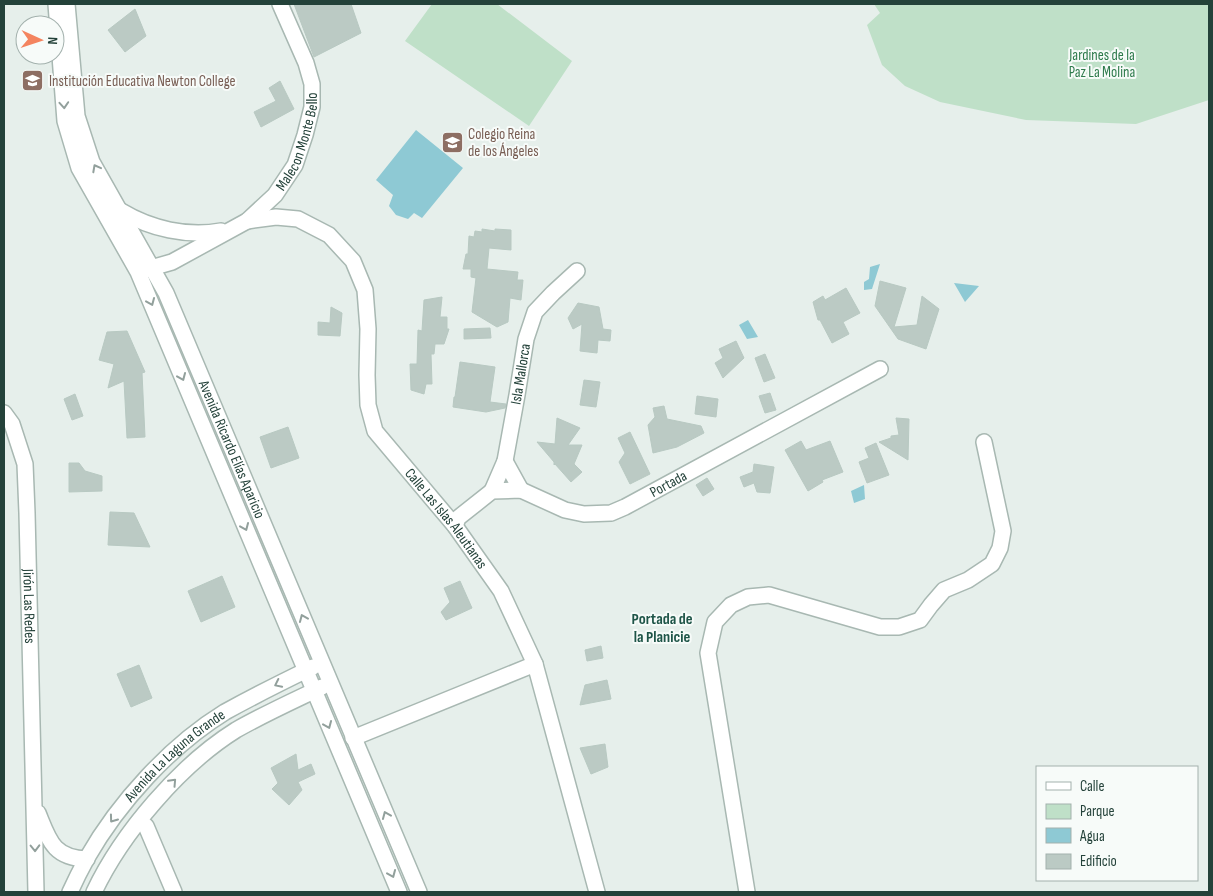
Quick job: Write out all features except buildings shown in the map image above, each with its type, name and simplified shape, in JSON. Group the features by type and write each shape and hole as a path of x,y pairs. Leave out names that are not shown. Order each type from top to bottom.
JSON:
{"street":[{"name":"Avenida Ricardo Elías Aparicio","path":"56,4 65,121 79,168 145,270 163,332 399,892"},
{"name":"Avenida Ricardo Elías Aparicio","path":"68,4 77,116 92,162 120,210 135,252"},
{"name":"Malecon Monte Bello","path":"145,270 172,262 247,220 275,195 294,165 305,135 312,107 312,84 306,63 280,4"},
{"name":"Malecon Monte Bello","path":"120,210 141,222 164,229 208,234 230,230"},
{"name":"Calle Las Islas Aleutianas","path":"247,220 276,217 298,219 329,235 353,261 365,290 368,329 366,375 368,405 375,431 455,526 501,592 535,664 597,892"},
{"path":"135,252 150,237 164,229"},
{"path":"166,293 163,282 164,276 172,262"},
{"name":"Avenida Ricardo Elías Aparicio","path":"145,270 166,293 418,892"},
{"name":"Isla Mallorca","path":"492,491 505,461 526,339 535,312 577,271"},
{"path":"163,332 179,325"},
{"name":"Portada","path":"492,491 521,490 565,510 584,514 611,513 880,370"},
{"name":"Jirón Las Redes","path":"4,413 12,424 25,464 36,892"},
{"path":"747,892 708,653 715,622 731,605 748,597 769,595 880,627 899,628 920,620 944,590 968,580 992,564 1000,548 1003,531 984,442"},
{"path":"505,461 521,490"},
{"path":"455,526 458,518 492,491"},
{"name":"Avenida La Laguna Grande","path":"70,892 98,840 118,812 139,786 165,759 196,732 217,718 264,691 322,663"},
{"path":"353,738 535,664"},
{"name":"Avenida La Laguna Grande","path":"94,892 117,852 139,821 183,772 208,750 236,731 272,710 330,684"},
{"path":"139,786 157,799"},
{"name":"Jirón Las Redes","path":"34,804 47,835 56,848 68,856 87,859"},
{"path":"139,821 146,826 174,892"},
{"path":"98,840 117,852"}],"green space":[{"path":"432,4 497,4 572,61 529,126 405,41"},
{"name":"Jardines de la Paz La Molina","path":"874,4 1209,4 1209,100 1136,124 1026,120 940,102 905,86 882,65 867,25 880,13"}],"water":[{"path":"416,130 463,168 422,218 414,213 408,219 396,215 389,206 393,195 376,180"},
{"path":"880,264 872,289 864,290 864,282 869,279 870,267"},
{"path":"954,283 979,286 965,302"},
{"path":"748,320 758,337 747,339 739,325"},
{"path":"864,485 865,499 854,503 851,491"}],"place":[{"name":"Institución Educativa Newton College","path":"33,81"},
{"name":"Colegio Reina de los Ángeles","path":"452,143"}],"district":[{"name":"Portada de la Planicie","path":"662,628"}]}
